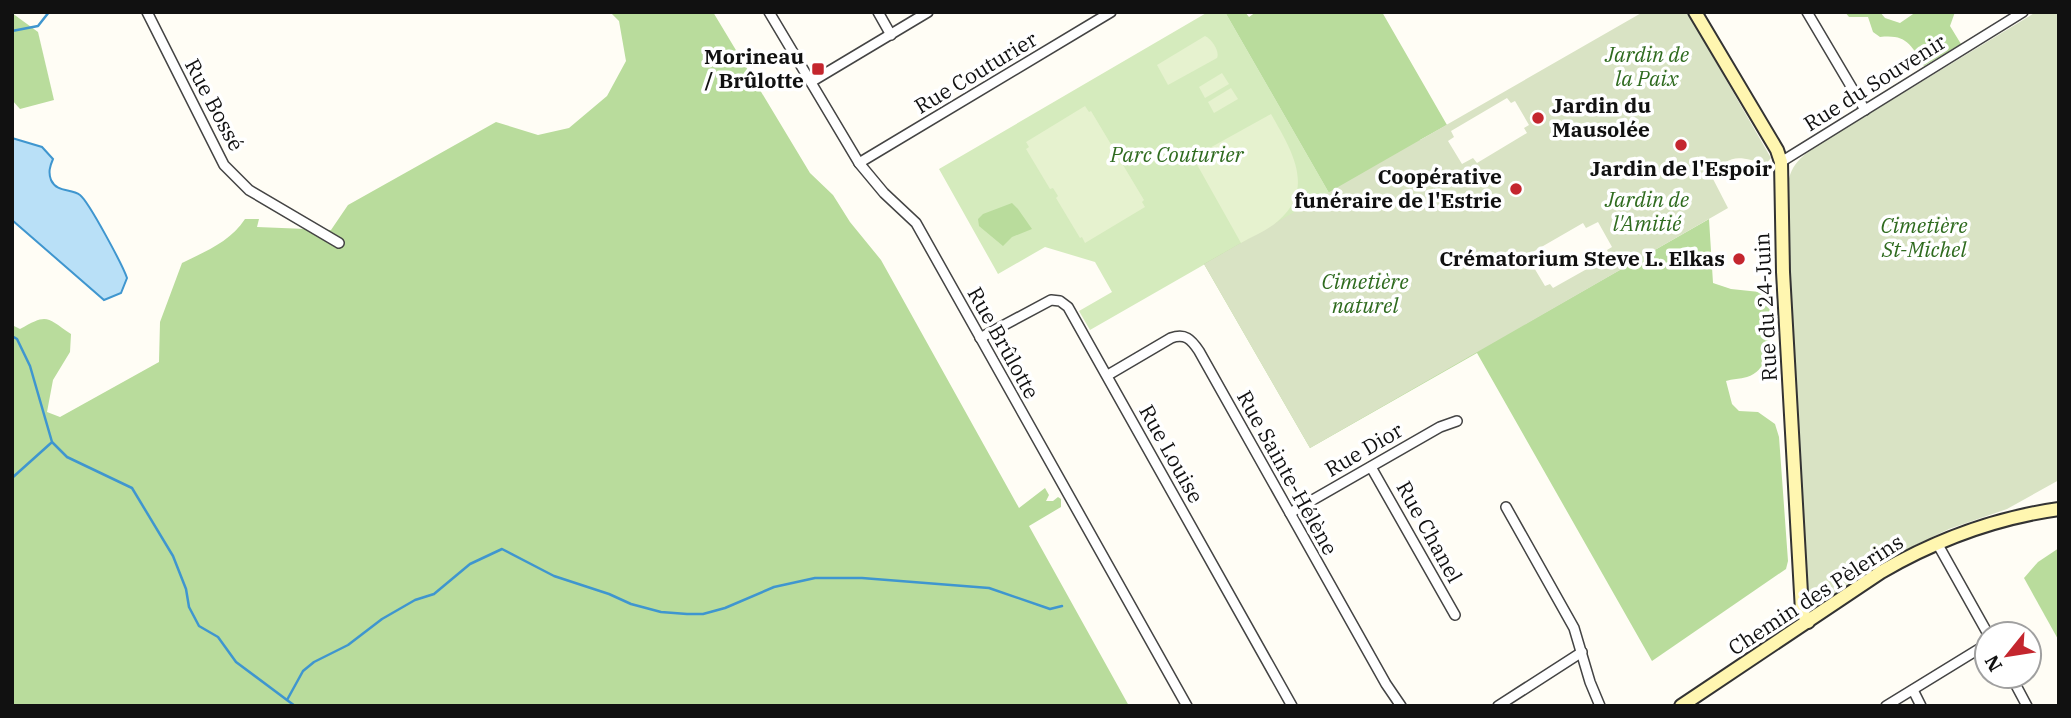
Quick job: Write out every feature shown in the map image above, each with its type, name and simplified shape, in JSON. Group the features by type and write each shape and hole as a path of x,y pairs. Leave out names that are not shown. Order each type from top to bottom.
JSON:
{"street":[{"name":"Rue Bossé","path":"147,12 223,164 249,190 340,243"},
{"name":"Rue Brûlotte","path":"769,12 859,163 872,180 916,223 1186,706"},
{"path":"878,12 891,35"},
{"path":"811,82 928,12"},
{"name":"Rue Couturier","path":"859,163 1098,15 1111,12"},
{"name":"Rue du 24-Juin","path":"1695,12 1777,149 1781,162 1783,272 1792,443 1802,611 1808,622"},
{"path":"1807,12 1865,110"},
{"name":"Rue du Souvenir","path":"1781,162 2023,12"},
{"name":"Rue Louise","path":"980,338 1051,300 1060,300 1071,312 1292,706"},
{"name":"Rue Sainte-Hélène","path":"1108,375 1171,338 1185,336 1190,339 1401,706"},
{"name":"Rue Dior","path":"1290,513 1440,427 1458,421"},
{"name":"Rue Chanel","path":"1371,467 1455,615"},
{"path":"1506,506 1574,628 1600,706"},
{"name":"Chemin des Pèlerins","path":"1681,706 1881,572 1937,543 1993,523 2059,509"},
{"path":"1937,543 1980,620"},
{"path":"1498,706 1581,652"},
{"path":"1886,706 1973,653"},
{"path":"1913,690 1921,706"},
{"path":"2018,690 2027,706"}],"green space":[{"path":"610,12 713,12 810,173 833,195 850,222 881,260 1019,508 1045,488 1049,495 1046,501 1053,501 1058,497 1061,499 1061,507 1029,526 1129,706 12,706 12,325 20,329 47,319 71,334 70,352 53,380 47,412 60,417 159,362 160,322 182,263 225,240 245,219 259,219 257,227 331,230 348,205 496,122 538,135 569,128 607,96 626,61 619,21"},
{"name":"Parc Couturier","path":"1208,12 1225,12 1329,193 1090,330 1079,311 1112,292 1095,262 1045,247 998,274 939,169"},
{"name":"Cimetière naturel","path":"1225,12 1245,12 1249,17 1256,12 1382,12 1447,125 1420,140 1525,324 1709,219 1713,283 1731,289 1769,293 1770,341 1764,363 1757,372 1747,377 1726,381 1732,404 1739,411 1758,412 1775,424 1779,437 1788,561 1786,569 1652,661 1477,353 1310,448 1204,264 1329,193"},
{"path":"1643,12 1687,12 1771,158 1766,164 1742,158 1724,163 1712,177 1728,208 1310,448 1204,264","holes":["1507,98 1511,103 1515,101 1529,125 1524,128 1527,133 1477,163 1473,158 1462,164 1448,141 1454,137 1451,131","1598,222 1612,247 1607,250 1610,256 1553,288 1550,284 1545,286 1530,261 1534,258 1531,253 1583,223 1586,228"]},
{"path":"1845,12 1880,12 1885,18 1900,23 1916,12 1955,12 1950,26 1961,44 1924,66 1907,42 1896,37 1880,37 1873,32 1868,17 1849,17"},
{"name":"Cimetière St-Michel","path":"2036,12 2059,12 2059,480 2007,509 1949,529 1899,553 1817,606 1809,597 1805,577 1787,205 1789,177 1800,158 1816,146"},
{"path":"12,13 38,32 54,100 20,109 12,100"},
{"path":"1205,36 1215,46 1217,58 1168,85 1157,65"},
{"path":"1222,73 1229,84 1205,98 1199,87"},
{"path":"1231,88 1238,99 1214,113 1208,102"},
{"path":"1085,106 1091,111 1115,151 1113,153 1144,200 1142,202 1145,207 1085,243 1056,198 1058,196 1053,188 1050,189 1026,149 1029,147 1026,142"},
{"path":"1271,114 1292,154 1298,182 1296,195 1290,208 1278,221 1241,243 1195,161 1197,155"},
{"path":"1012,203 1032,229 1012,237 1003,246 979,226 978,219 983,214"},
{"path":"2059,548 2059,641 2024,578 2038,562"}],"water":[{"path":"12,138 42,147 53,159 50,172 54,184 60,189 80,195 84,200 127,278 121,293 104,300 12,220"}],"waterway":[{"path":"12,31 38,26 49,12"},
{"path":"12,336 17,339 30,366 52,442 67,457 132,488 173,556 186,589 189,607 199,626 218,637 236,662 295,706"},
{"path":"12,478 51,443"},
{"path":"287,700 303,671 314,662 348,645 382,619 415,600 434,594 470,564 502,549 554,576 661,612 703,614 725,608 774,587 815,578 862,578 989,588 1050,609 1062,606"}],"place":[{"name":"Morineau / Brûlotte","path":"818,69"},
{"name":"Jardin du Mausolée","path":"1538,118"},
{"name":"Jardin de l'Espoir","path":"1681,145"},
{"name":"Coopérative funéraire de l'Estrie","path":"1516,189"},
{"name":"Crématorium Steve L. Elkas","path":"1739,259"}],"park label":[{"name":"Jardin de la Paix","path":"1647,67"},
{"name":"Jardin de l'Amitié","path":"1647,212"}]}
